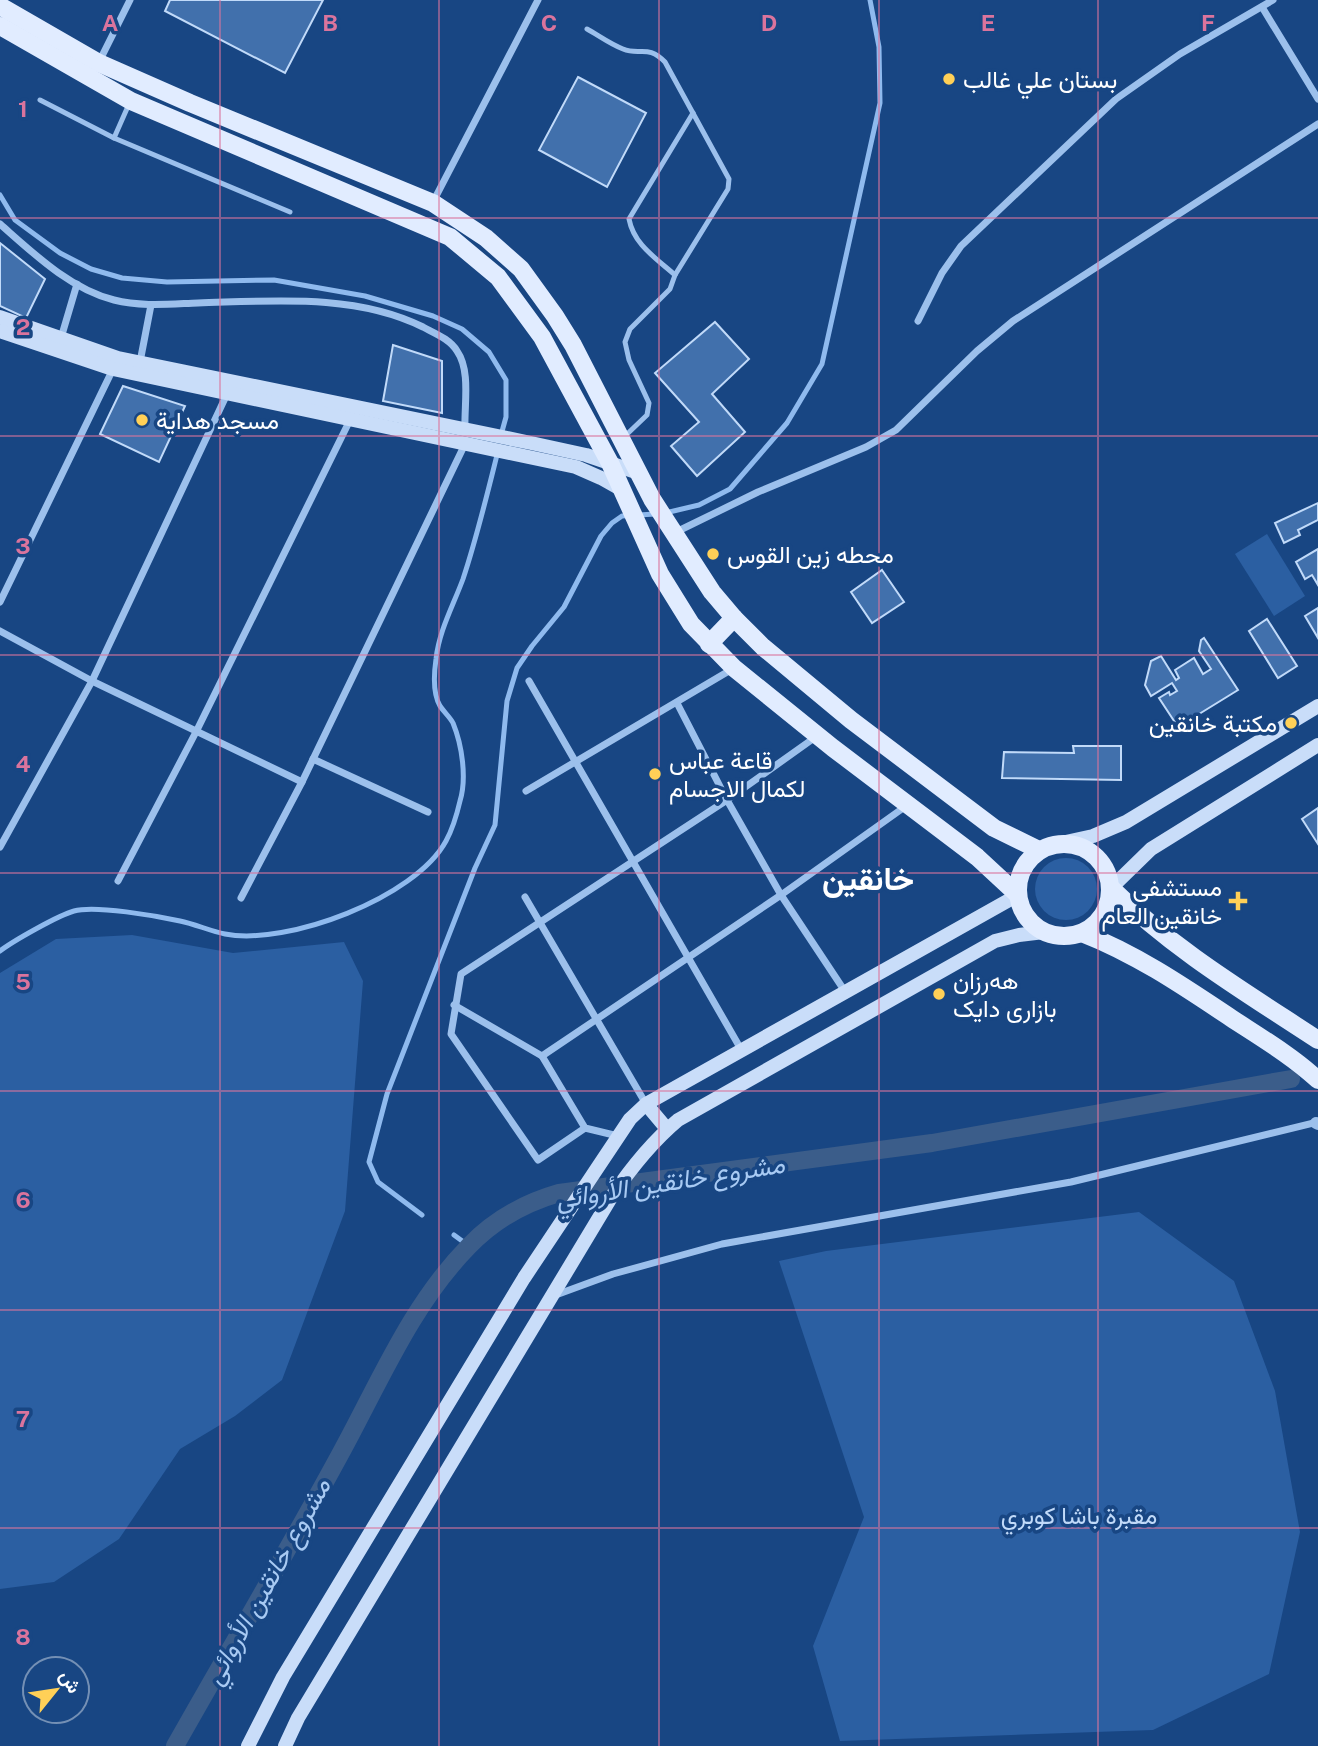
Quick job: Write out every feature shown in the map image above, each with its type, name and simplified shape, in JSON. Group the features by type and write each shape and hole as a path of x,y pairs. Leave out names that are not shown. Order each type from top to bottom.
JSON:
{"main road":[{"path":"0,6 99,63 433,203 486,238 521,269 555,316 573,345 652,499 712,592 734,618 763,648 851,720 994,828 1040,850"},
{"path":"0,26 131,101 450,237 498,276 523,308 555,360 610,463 660,574 677,603 709,644 734,668 833,748 976,857 1018,895"},
{"path":"0,329 61,338 118,358 530,450 610,463 639,473"},
{"path":"0,329 113,369 351,419 470,437"},
{"path":"530,450 589,472 626,496"},
{"path":"709,644 734,618"},
{"path":"1061,843 1076,844 1095,856 1108,874 1111,888 1109,902 1094,926 1069,936 1044,932 1031,923 1022,910 1018,882 1029,858 1040,850 1061,843 1093,836 1126,822 1318,706"},
{"path":"833,748 851,720"},
{"path":"1111,888 1151,849 1318,745"},
{"path":"1111,888 1184,953 1318,1040"},
{"path":"248,1746 290,1665 524,1278 630,1119 646,1104 1018,895"},
{"path":"285,1746 298,1718 549,1297 625,1177 667,1129 678,1120 995,941 1019,934 1044,932"},
{"path":"1082,933 1149,965 1258,1036 1318,1080"},
{"path":"646,1104 667,1129"}],"street":[{"path":"433,203 538,0"},
{"path":"918,321 942,273 961,246 1116,99 1180,54 1273,0"},
{"path":"99,63 128,1"},
{"path":"1262,6 1318,99"},
{"path":"670,528 866,447 896,430 977,351 1013,321 1318,124"},
{"path":"0,224 56,270 77,284 111,300 151,304 243,302 353,306 404,319 444,338 457,350 464,368 470,437 302,782 241,898"},
{"path":"61,338 77,284"},
{"path":"140,363 151,304"},
{"path":"0,602 113,369"},
{"path":"0,847 92,681 228,394"},
{"path":"118,881 197,730 351,419"},
{"path":"0,631 92,681 302,782"},
{"path":"526,791 734,668"},
{"path":"529,681 742,1051"},
{"path":"677,703 727,800 781,895 846,993"},
{"path":"585,1128 538,1160 451,1034 461,974 727,800 818,736"},
{"path":"313,759 428,812"},
{"path":"542,1056 781,895 909,804"},
{"path":"525,897 646,1104"},
{"path":"454,1005 542,1056 585,1128 618,1136"},
{"path":"549,1297 613,1274 722,1244 1071,1182 1317,1123"}],"lane":[{"path":"587,29 625,51 644,50 657,53 665,62 729,179 728,189 675,275 670,289 630,329 625,342 629,360 649,403 647,415 622,439"},
{"path":"40,100 114,138 290,212"},
{"path":"114,138 131,101"},
{"path":"675,275 638,242 631,232 629,219 693,113"}],"green space":[{"path":"1267,534 1305,596 1274,616 1235,554"},
{"path":"1066,858 1078,860 1088,867 1095,877 1095,901 1088,911 1078,918 1066,920 1054,918 1044,911 1037,901 1035,889 1037,877 1044,867 1054,860"},
{"path":"132,935 233,953 344,942 363,981 345,1211 282,1380 235,1416 180,1449 119,1539 54,1582 0,1589 0,973 56,939"},
{"name":"مقبرة باشا كوبري","path":"1139,1212 1234,1281 1275,1391 1300,1532 1269,1674 1153,1730 840,1741 813,1646 864,1517 779,1261 826,1251"}],"building":[{"path":"170,0 323,0 285,73 165,11"},
{"path":"578,77 646,113 607,187 539,150"},
{"path":"0,243 45,279 26,318 0,306"},
{"path":"715,322 749,359 712,394 745,432 697,476 671,446 699,422 655,373"},
{"path":"393,345 442,361 442,413 383,401"},
{"name":"مسجد هداية","path":"123,386 185,406 159,462 100,434"},
{"path":"1318,503 1318,520 1298,530 1300,535 1284,543 1275,523"},
{"path":"1318,549 1318,585 1312,575 1305,579 1296,562"},
{"path":"882,570 904,602 872,623 851,592"},
{"path":"1318,608 1318,638 1305,616"},
{"path":"1267,619 1297,666 1278,678 1249,631"},
{"path":"1204,638 1238,690 1178,727 1159,698 1177,691 1172,683 1151,696 1145,685 1151,661 1161,656 1176,680 1179,678 1175,670 1194,658 1203,674 1211,669 1199,651"},
{"path":"1073,746 1121,746 1121,780 1002,778 1004,752 1074,753"},
{"path":"1318,808 1318,844 1302,819"}],"waterway":[{"path":"665,513 699,505 730,489 787,423 822,364 880,103 879,47 870,0"},
{"path":"0,195 15,220 60,253 91,269 122,278 167,282 274,280 365,296 433,316 462,329 489,352 506,380 506,417 501,435"},
{"path":"0,951 58,918 84,910 111,910 157,916 225,934 251,936 281,933 314,925 379,899 430,862 450,832 459,806 463,782 461,751 456,732 436,696 435,665 443,629 463,579 482,516 498,451"},
{"path":"422,1215 378,1182 369,1162 387,1094 475,868 495,825 507,701 517,668 564,607 601,536 612,523 622,516 655,514"},
{"name":"مشروع خانقين الأروائي","path":"175,1746 302,1524 414,1317 469,1246 510,1214 559,1193 932,1143 1291,1079"},
{"path":"454,1235 469,1246"}],"place":[{"name":"بستان علي غالب","path":"949,79"},
{"name":"مسجد هداية","path":"142,420"},
{"name":"محطه زين القوس","path":"713,554"},
{"name":"مكتبة خانقين","path":"1291,723"},
{"name":"قاعة عباس لكمال الاجسام","path":"655,774"},
{"name":"مستشفى خانقين العام","path":"1238,901"},
{"name":"هەرزان بازاری دایک","path":"939,994"}],"district":[{"name":"خانقين","path":"868,878"}]}
